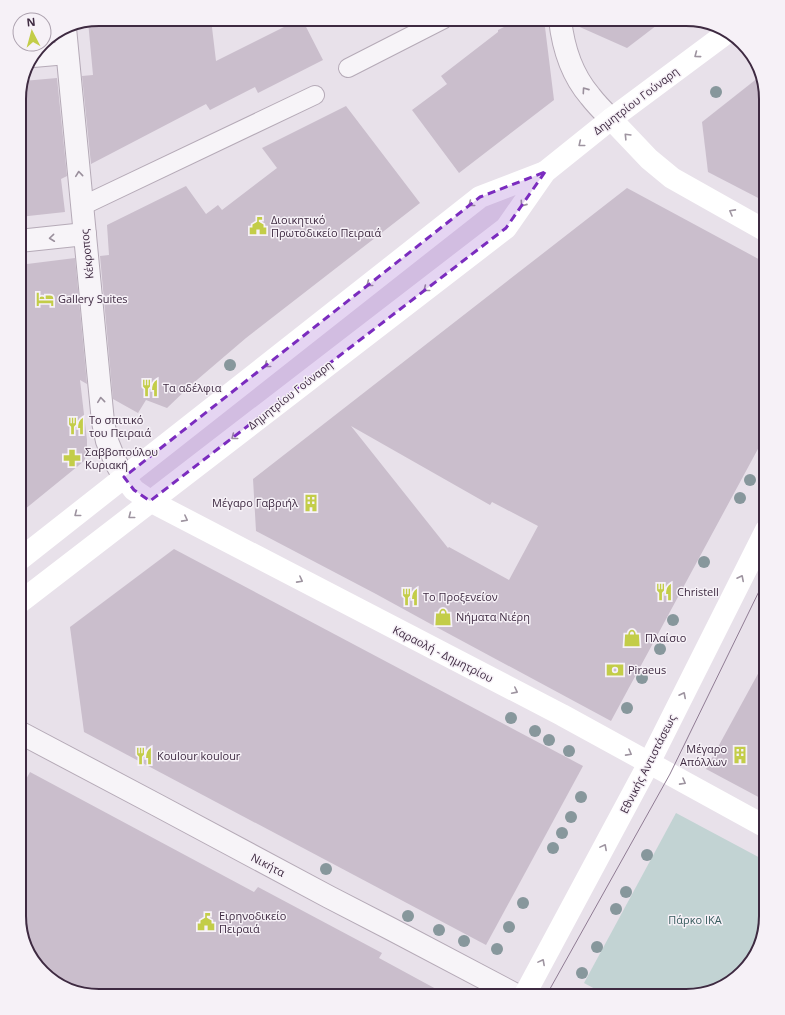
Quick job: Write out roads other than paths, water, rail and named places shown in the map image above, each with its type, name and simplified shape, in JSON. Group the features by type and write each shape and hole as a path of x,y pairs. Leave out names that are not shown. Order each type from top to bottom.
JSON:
{"main road":[{"name":"Δημητρίου Γούναρη","path":"26,598 506,228 546,172 611,119 722,36"},
{"path":"611,119 649,159 672,178 759,227"},
{"name":"Δημητρίου Γούναρη","path":"26,554 480,198 546,172"},
{"name":"Καραολή - Δημητρίου","path":"124,477 134,490 150,501 562,715 759,823"},
{"name":"Εθνικής Αντιστάσεως","path":"528,989 649,763 759,547"}],"street":[{"path":"560,26 561,33 571,66 579,82 589,96 611,119"},
{"name":"Κέκροπος","path":"66,35 103,422 107,441 115,461 124,477"},
{"path":"41,56 67,54"},
{"path":"26,240 85,234"},
{"name":"Νικήτα","path":"26,736 505,989"}],"lane":[{"path":"348,68 430,26"},
{"path":"82,206 315,95"}],"tram line":[{"path":"550,989 670,774 759,591"}],"place":[{"name":"Διοικητικό Πρωτοδικείο Πειραιά","path":"258,226"},
{"name":"Gallery Suites","path":"45,299"},
{"name":"Τα αδέλφια","path":"150,388"},
{"name":"Το σπιτικό του Πειραιά","path":"76,426"},
{"name":"Σαββοπούλου Κυριακή","path":"72,458"},
{"name":"Μέγαρο Γαβριήλ","path":"311,503"},
{"name":"Christell","path":"664,592"},
{"name":"Το Προξενείον","path":"410,597"},
{"name":"Νήματα Νιέρη","path":"443,617"},
{"name":"Πλαίσιο","path":"632,638"},
{"name":"Piraeus","path":"615,670"},
{"name":"Μέγαρο Απόλλων","path":"740,755"},
{"name":"Koulour koulour","path":"144,756"},
{"name":"Ειρηνοδικείο Πειραιά","path":"206,922"}],"park label":[{"name":"Πάρκο ΙΚΑ","path":"695,920"}]}
